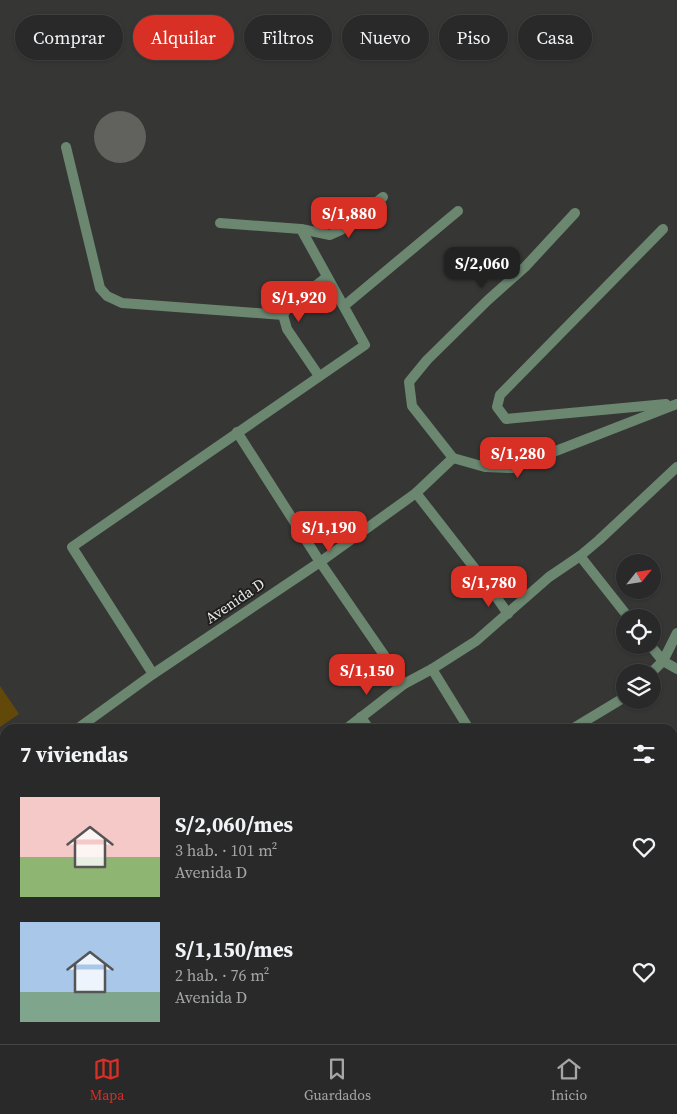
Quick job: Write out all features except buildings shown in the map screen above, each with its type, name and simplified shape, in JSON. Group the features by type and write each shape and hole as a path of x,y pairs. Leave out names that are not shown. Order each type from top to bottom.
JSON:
{"street":[{"path":"66,147 100,288 107,296 122,303 283,315"},
{"path":"220,223 301,229 330,235 341,230 383,197"},
{"path":"344,306 458,211"},
{"path":"575,213 525,267 488,300 427,360 408,382 412,406 453,458 485,467 512,468 677,404"},
{"path":"153,674 72,547 365,345 301,229"},
{"path":"663,229 500,395 497,408 506,419 677,404"},
{"path":"319,376 287,330 283,315 289,306 327,277"},
{"path":"237,432 320,562 404,684"},
{"name":"Avenida D","path":"84,724 153,674 320,562 416,493 453,458"},
{"path":"352,724 404,684 432,670 476,641 549,576 580,556 677,467"},
{"path":"416,493 508,614"},
{"path":"580,556 622,609"},
{"path":"660,664 677,633"},
{"path":"657,654 663,661 677,669"},
{"path":"432,670 466,724"},
{"path":"580,724 616,702"},
{"path":"361,717 366,724"}],"shaded area":[{"path":"0,686 19,714 4,724 0,724"}]}
